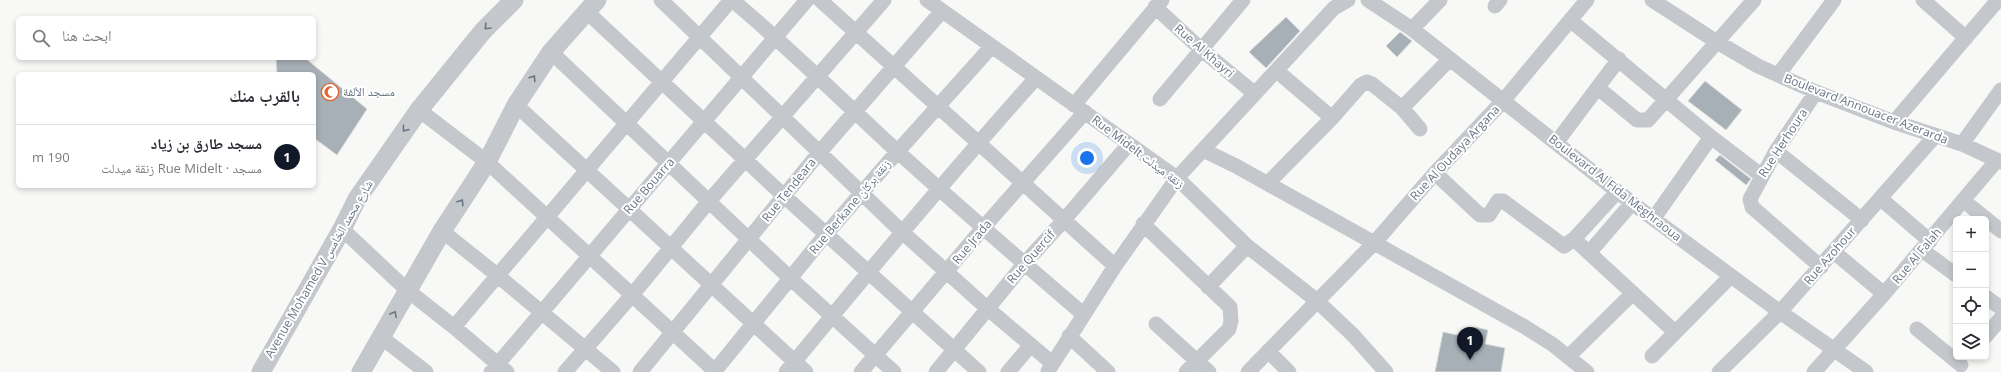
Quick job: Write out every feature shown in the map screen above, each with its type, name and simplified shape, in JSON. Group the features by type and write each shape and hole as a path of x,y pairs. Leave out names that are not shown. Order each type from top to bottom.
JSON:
{"street":[{"name":"Avenue Mohamed V شارع محمد الخامس","path":"261,372 342,229 357,199 419,110 483,31 514,0"},
{"path":"661,0 862,194 987,308 1031,345 1050,368 1083,314 1143,224 1176,178 1254,93 1277,71 1336,4 1348,0"},
{"path":"454,326 732,0 777,37 817,76 983,228 1083,314"},
{"name":"Rue Bouarra","path":"498,369 542,312 669,164 740,77 777,37 807,0"},
{"path":"820,0 939,107 977,144 1115,266"},
{"path":"565,372 633,294 670,247 781,117 884,0"},
{"name":"Rue Midelt زنقة ميدلت","path":"927,0 1176,178 1247,246 1316,300 1353,335 1386,372"},
{"path":"1160,99 1243,0"},
{"name":"Boulevard Al Fida Meghraoua","path":"1368,0 1412,29 1450,58 1617,192 1780,312 1866,372"},
{"path":"1412,29 1440,0"},
{"name":"Rue Al Oudaya Argana","path":"1248,372 1316,300 1375,242 1435,173 1503,101 1587,0"},
{"name":"Boulevard Annouacer Azerarda","path":"1652,0 1717,42 1778,75 1816,92 1894,122 1962,144 1999,161"},
{"path":"1598,88 1638,120 1648,120 1754,0"},
{"path":"1778,75 1834,0"},
{"path":"1923,0 1966,38"},
{"path":"1894,122 1998,0"},
{"name":"Rue Al Khayri","path":"1159,4 1202,50 1254,93"},
{"name":"Rue Jrada","path":"861,372 1022,184 1159,4"},
{"path":"361,372 442,231 487,162 516,105 551,52 591,5 662,82 704,122 979,372"},
{"name":"Rue Tendeara","path":"640,372 819,153 942,11"},
{"path":"1570,20 1619,59 1711,137 1762,176"},
{"name":"Rue Berkane زنقة بركان","path":"715,372 827,233 992,46"},
{"path":"551,52 791,279 833,315 894,372"},
{"path":"1402,108 1450,58"},
{"path":"1556,143 1619,59"},
{"path":"1277,71 1332,118"},
{"path":"791,367 902,231 1036,78"},
{"path":"1268,183 1332,118 1361,85 1367,82 1372,84 1402,108 1420,129"},
{"path":"1962,144 2001,90"},
{"name":"Rue Herhoura","path":"1816,92 1776,151 1751,194 1750,199 1752,207 1822,267"},
{"path":"516,105 754,324 791,367 806,372"},
{"path":"419,110 487,162 546,217 633,294 715,372"},
{"name":"Rue Azohour","path":"1719,372 1780,312 1822,267 1935,136"},
{"path":"1654,218 1711,137"},
{"name":"Rue Quercif","path":"936,372 1024,264 1129,144"},
{"path":"1203,150 1268,183 1375,242 1448,285 1525,326 1552,344 1575,366 1633,293"},
{"path":"1776,151 1862,220"},
{"name":"Rue Al Falah","path":"1814,372 1836,350 1999,161"},
{"path":"1435,173 1480,215 1489,215 1498,201 1503,201 1561,245 1566,245 1574,240 1617,192"},
{"path":"1881,199 1953,272"},
{"path":"1964,201 2001,231"},
{"path":"1589,253 1632,203"},
{"path":"1143,224 1230,307 1231,321 1229,329 1196,360 1186,372"},
{"path":"342,229 407,290 454,326 498,369"},
{"path":"442,231 613,372"},
{"path":"1574,240 1675,332"},
{"path":"1208,287 1247,246"},
{"path":"1834,252 1884,294"},
{"path":"1652,356 1731,276"},
{"path":"1989,299 2001,308"},
{"path":"1993,335 2001,318"},
{"path":"1156,324 1209,372"},
{"path":"1917,329 1962,365"},
{"path":"1069,336 1108,372"},
{"path":"381,337 426,372"},
{"path":"1008,372 1031,345"},
{"path":"1268,351 1289,372"}],"building":[{"path":"1286,17 1300,31 1266,68 1249,52"},
{"path":"1400,32 1412,41 1397,57 1386,46"},
{"name":"مسجد الألفة","path":"276,60 307,60 367,109 337,155 316,139 316,72 277,72"},
{"path":"1705,81 1742,110 1726,130 1688,101"},
{"path":"1720,155 1751,179 1746,185 1715,160"},
{"path":"1474,327 1488,330 1485,344 1505,348 1501,372 1435,372 1443,332 1472,338"}],"place":[{"name":"مسجد الألفة","path":"330,92"},
{"name":"مسجد طارق بن زياد","path":"1470,360"}]}
